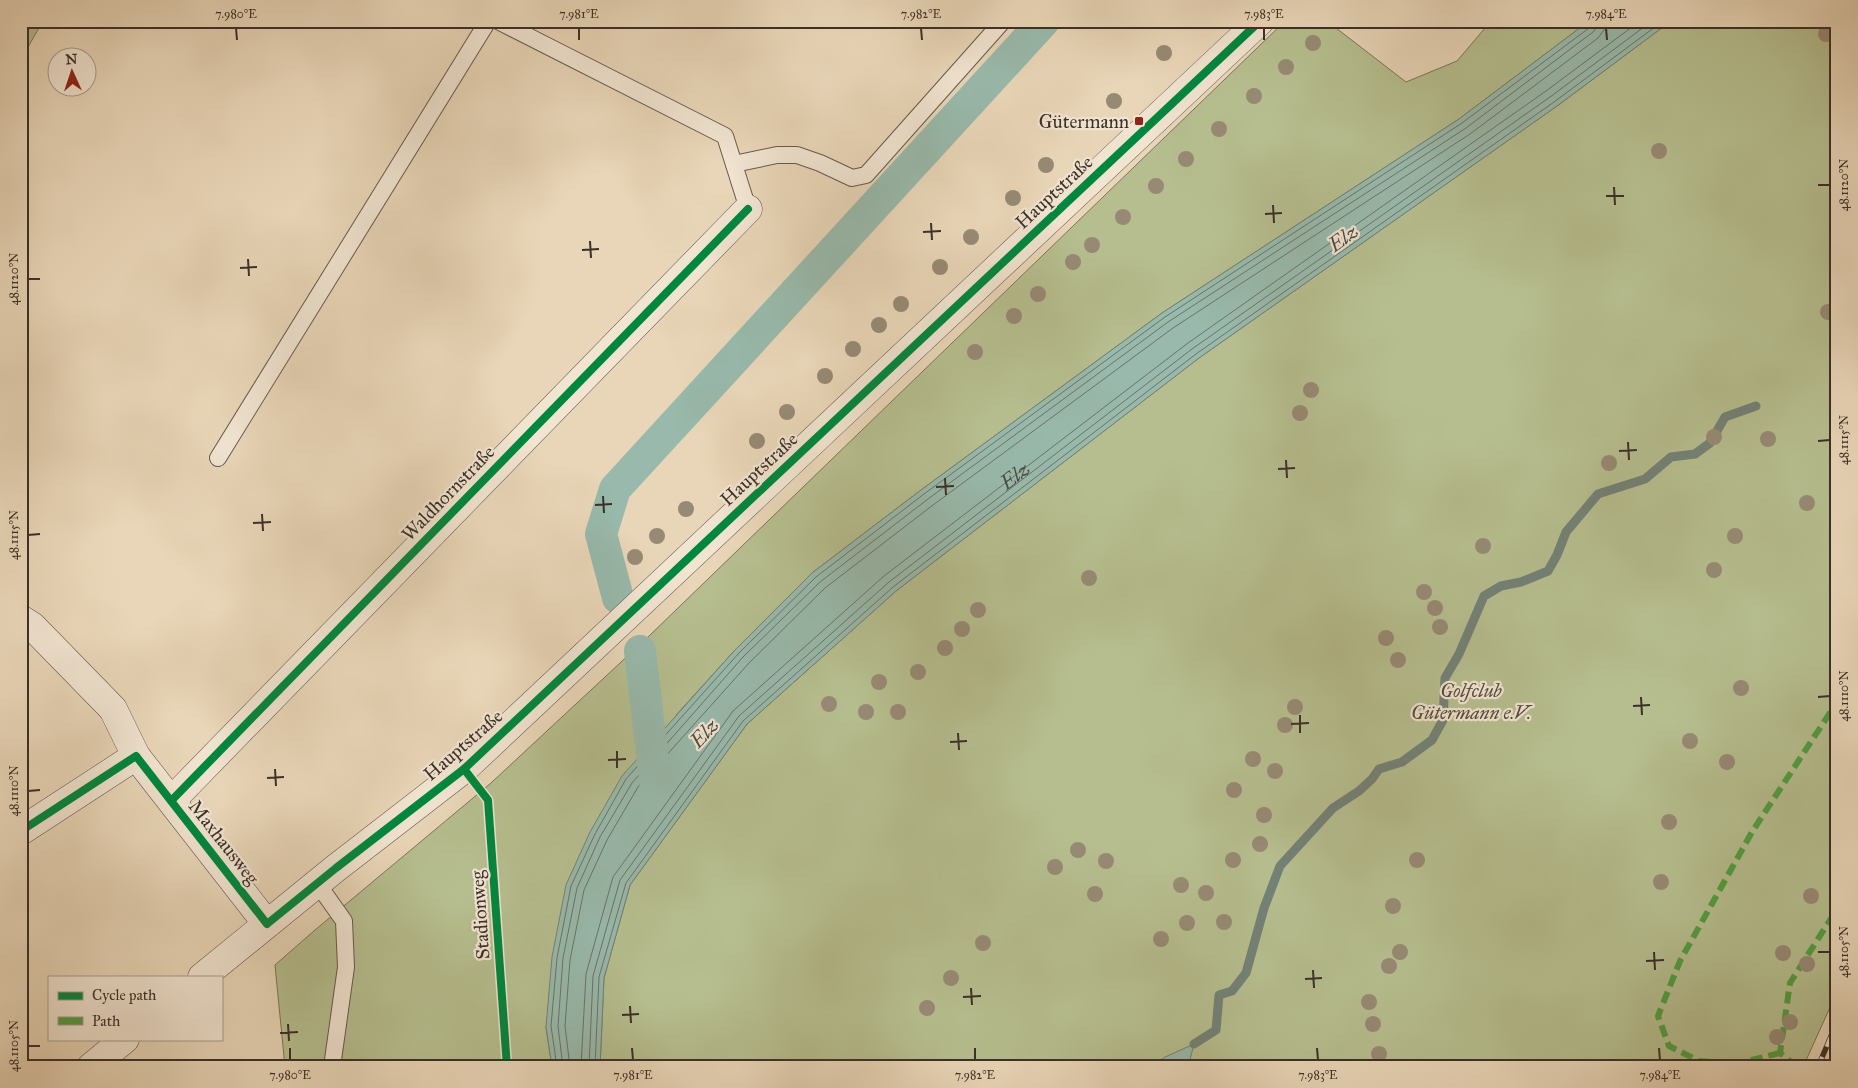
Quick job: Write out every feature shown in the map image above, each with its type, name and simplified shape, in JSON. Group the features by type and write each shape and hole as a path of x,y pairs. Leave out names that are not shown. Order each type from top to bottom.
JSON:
{"street":[{"name":"Hauptstraße","path":"203,976 317,883 464,769 1260,21"},
{"name":"Waldhornstraße","path":"172,800 748,209"},
{"name":"Maxhausweg","path":"21,619 32,626 113,709 136,756 267,924"},
{"path":"21,831 136,756"},
{"path":"91,1067 124,1040"}],"lane":[{"path":"218,458 488,21"},
{"path":"498,21 725,136 748,209"},
{"path":"734,164 777,155 797,156 820,163 852,178 866,175 1003,21"},
{"path":"317,883 344,921 346,967 332,1067"}],"green space":[{"path":"21,21 43,21 21,59"},
{"path":"1285,21 1327,21 1406,82 1457,61 1491,21 1589,21 1459,119 1162,313 921,490 812,573 735,650 677,714 546,1027 552,1067 285,1067 275,965 491,783 648,637"},
{"name":"Golfclub Gütermann e.V.","path":"1671,21 1837,21 1837,992 1803,1067 600,1067 604,978 630,885 747,724 896,591 1199,358 1557,106"}],"water":[{"name":"Elz","path":"1589,21 1671,21 1557,106 1199,358 896,591 747,724 630,885 604,978 600,1067 552,1067 546,1027 552,957 566,885 590,832 622,776 735,650 812,573 921,490 1162,313 1459,119"},
{"path":"1194,1044 1188,1067 1151,1067 1165,1057"}],"waterway":[{"path":"618,598 601,534 615,489 1044,21"},
{"path":"1194,1044 1216,1030 1219,995 1232,991 1246,973 1264,908 1280,866 1333,808 1359,791 1372,779 1379,769 1402,762 1432,740 1443,720 1445,678 1459,654 1484,596 1501,586 1521,582 1548,571 1566,532 1598,494 1645,479 1671,457 1695,454 1710,443 1725,417 1756,406"},
{"path":"640,651 656,788"}],"railway":[{"path":"1818,1067 1837,1022"}],"marked path":[{"path":"1780,1053 1736,1064 1699,1061 1669,1046 1658,1016 1680,961 1752,832 1837,702"},
{"path":"1797,1067 1780,1053 1790,983 1837,909"}],"cycle path":[{"path":"21,831 136,756 267,924 464,769 1260,21"},
{"path":"172,800 748,209"},
{"name":"Stadionweg","path":"464,769 488,800 507,1067"}],"place":[{"name":"Gütermann","path":"1139,121"}]}
